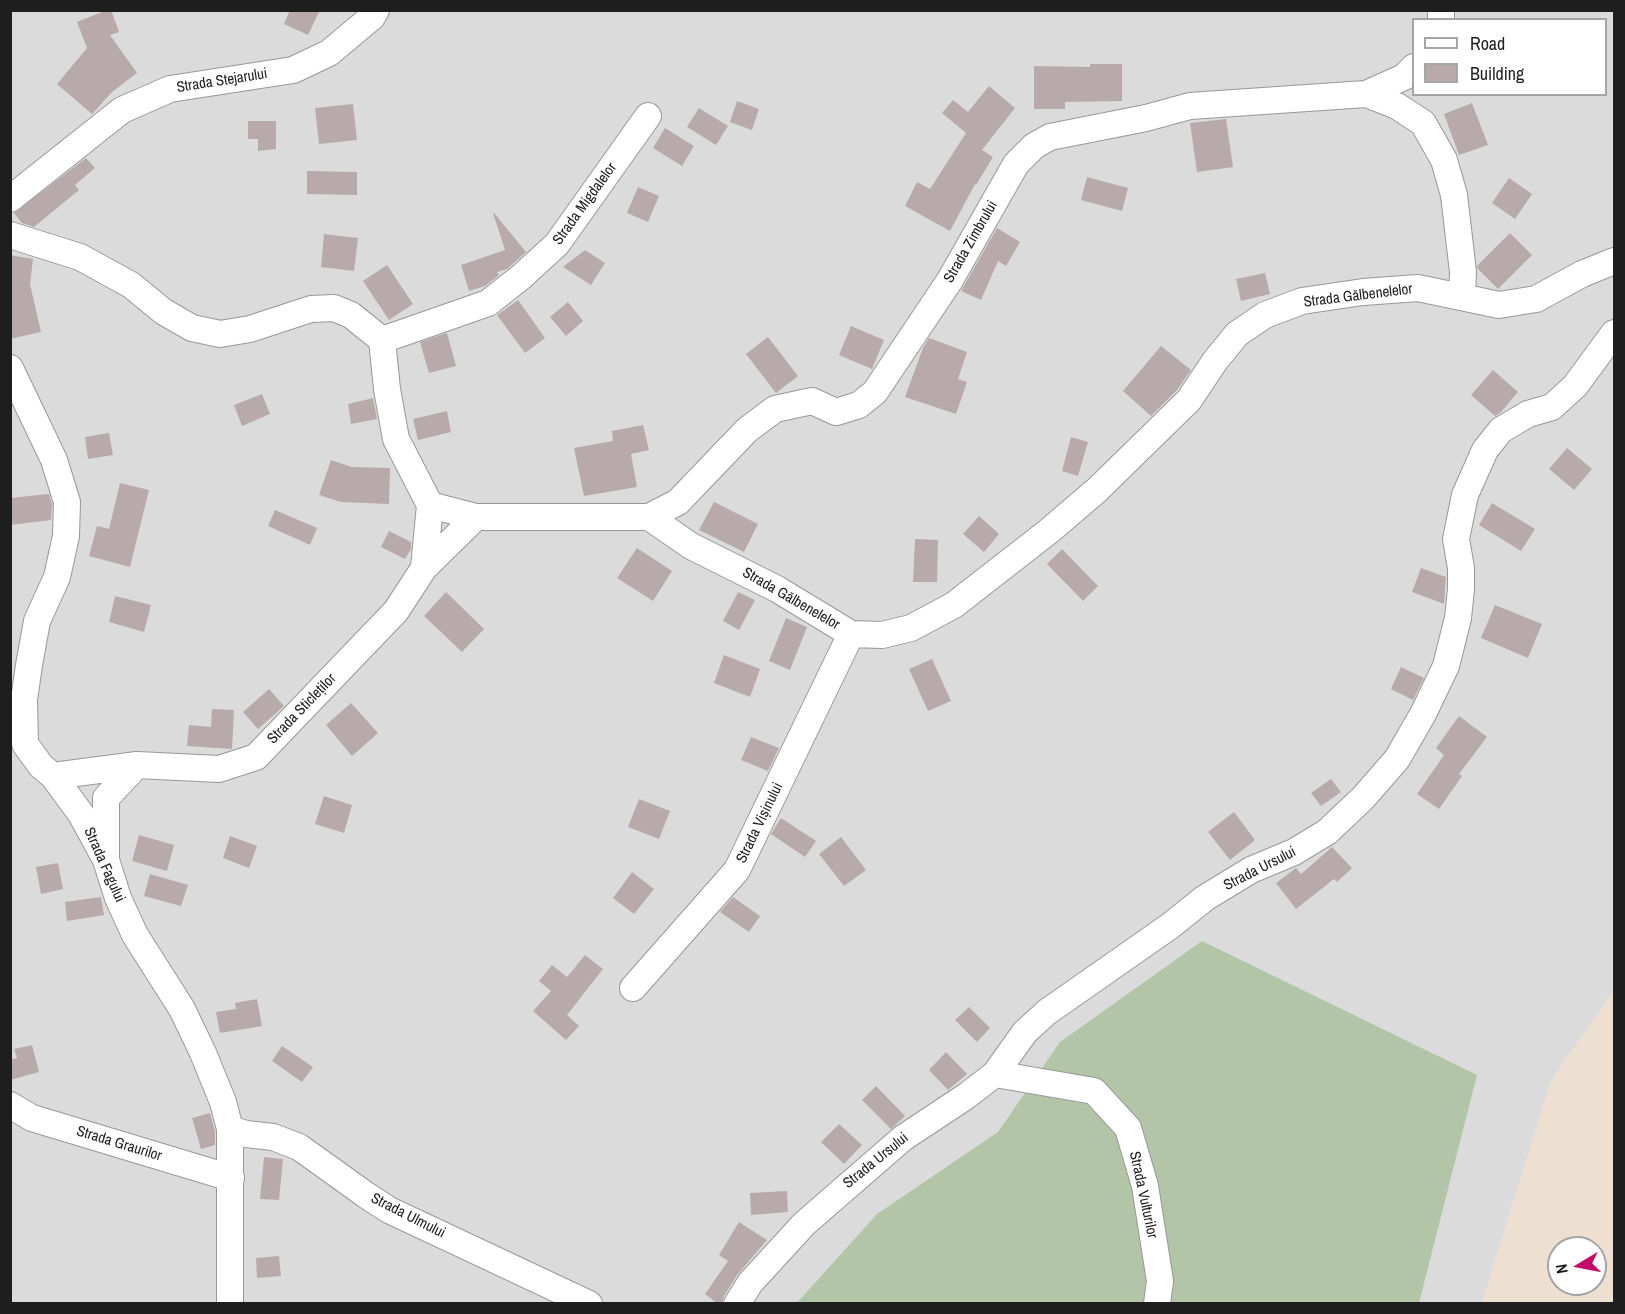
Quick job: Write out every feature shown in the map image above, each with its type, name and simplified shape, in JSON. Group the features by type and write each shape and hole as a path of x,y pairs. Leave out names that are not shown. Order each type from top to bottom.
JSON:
{"street":[{"name":"Strada Stejarului","path":"10,199 122,110 170,89 293,70 329,53 372,17 376,10"},
{"name":"Strada Zimbrului","path":"649,517 678,502 747,430 775,409 812,401 836,412 859,405 875,392 950,280 1016,164 1034,146 1050,137 1146,118 1190,106 1365,94 1404,77 1412,68"},
{"name":"Strada Zimbrului","path":"1365,94 1397,106 1424,123 1444,160 1454,195 1459,232 1463,272 1462,297"},
{"name":"Strada Migdalelor","path":"382,340 488,303 521,277 557,244 648,116"},
{"path":"10,235 80,257 132,285 164,312 192,328 220,334 250,329 311,309 334,308 351,315 382,340 387,389 396,439 430,505 476,517 649,517"},
{"name":"Strada Gălbenelelor","path":"649,517 691,546 777,589 851,634 882,635 911,628 954,605 1049,531 1097,490 1189,400 1237,334 1265,315 1302,301 1363,292 1418,288 1499,305 1536,299 1582,274 1614,261"},
{"name":"Strada Ursului","path":"737,1304 750,1283 804,1224 903,1138 995,1074 1025,1032 1047,1012 1170,926 1205,898 1251,870 1294,852 1327,832 1363,798 1397,759 1446,666 1458,618 1461,589 1461,568 1456,539 1465,495 1485,450 1500,430 1528,414 1552,407 1575,386 1614,333"},
{"name":"Strada Fagului","path":"10,368 54,460 67,502 66,536 57,577 37,621 24,700 25,744 41,766 53,776 81,814 106,860 118,898 135,935 182,1009 223,1102 230,1129 230,1304"},
{"name":"Strada Sticleților","path":"424,568 430,505"},
{"name":"Strada Sticleților","path":"53,776 137,765 219,769 256,757 396,611 424,568 476,517"},
{"name":"Strada Vișinului","path":"633,988 737,870 851,634"},
{"path":"106,860 106,798 137,765"},
{"name":"Strada Vulturilor","path":"995,1074 1094,1091 1128,1128 1147,1196 1160,1281 1157,1304"},
{"name":"Strada Graurilor","path":"10,1105 32,1118 231,1178"},
{"name":"Strada Ulmului","path":"230,1129 246,1134 273,1137 299,1147 389,1210 589,1304"}],"shaded area":[{"path":"10,11 1614,11 1614,990 1551,1081 1482,1303 11,1303"},
{"path":"1614,990 1614,1303 1482,1303 1551,1081"}],"green space":[{"path":"1202,941 1477,1075 1419,1303 796,1304 877,1214 998,1132 1060,1042"}],"building":[{"path":"111,10 119,32 110,35 137,73 112,92 92,114 57,84 87,48 77,22"},
{"path":"290,10 320,10 308,35 284,24"},
{"path":"1090,64 1122,64 1122,101 1065,102 1065,109 1034,109 1034,66 1090,67"},
{"path":"989,86 1015,108 982,150 993,157 975,184 950,231 905,206 917,182 930,189 966,133 942,113 953,100 968,112"},
{"path":"737,101 759,109 752,130 730,122"},
{"path":"1472,103 1488,145 1459,155 1444,114"},
{"path":"353,104 357,140 319,144 315,108"},
{"path":"699,108 728,126 716,145 687,127"},
{"path":"1226,119 1233,167 1197,172 1190,123"},
{"path":"248,121 276,121 276,149 258,151 258,139 248,139"},
{"path":"665,128 694,146 682,166 653,148"},
{"path":"86,158 95,168 75,185 79,190 34,227 22,223 14,213"},
{"path":"307,171 357,172 357,195 307,194"},
{"path":"1087,177 1128,188 1122,211 1081,200"},
{"path":"1509,178 1532,194 1515,219 1492,203"},
{"path":"638,187 659,196 648,222 627,213"},
{"path":"493,213 526,252 507,269 497,272 499,275 485,286 469,291 461,265 505,250"},
{"path":"997,228 1020,242 1006,266 998,261 981,300 961,291"},
{"path":"1510,233 1532,255 1498,289 1477,266"},
{"path":"324,234 358,238 354,271 321,267"},
{"path":"585,250 605,263 591,285 563,267"},
{"path":"10,255 33,259 30,284 41,332 10,339"},
{"path":"387,265 413,304 389,320 363,281"},
{"path":"1265,273 1270,294 1241,301 1236,279"},
{"path":"518,300 545,338 525,353 497,315"},
{"path":"568,302 583,321 566,336 550,317"},
{"path":"851,326 884,340 872,369 839,355"},
{"path":"447,333 456,366 429,373 420,342"},
{"path":"768,337 798,376 776,393 746,354"},
{"path":"929,338 967,352 958,379 967,382 956,414 905,397"},
{"path":"1161,346 1191,370 1177,390 1151,416 1123,391"},
{"path":"1493,370 1518,392 1495,416 1471,395"},
{"path":"262,394 270,414 242,426 234,405"},
{"path":"373,398 377,419 351,424 348,404"},
{"path":"447,411 451,432 418,440 413,419"},
{"path":"643,425 649,450 631,454 637,487 584,496 574,448 613,441 612,431"},
{"path":"109,433 113,455 88,459 85,437"},
{"path":"1071,437 1088,442 1078,476 1062,471"},
{"path":"1567,448 1592,469 1574,490 1549,469"},
{"path":"331,460 352,467 390,468 389,504 341,502 319,495"},
{"path":"120,483 149,490 130,567 89,556 97,526 109,529"},
{"path":"49,494 52,504 51,520 10,525 10,498"},
{"path":"714,502 758,524 744,552 699,530"},
{"path":"1492,503 1535,529 1521,551 1479,525"},
{"path":"275,510 317,528 310,545 268,526"},
{"path":"979,516 999,534 984,552 963,534"},
{"path":"389,531 411,542 411,549 405,559 381,547"},
{"path":"915,539 938,540 937,582 913,582"},
{"path":"637,548 672,571 653,601 617,578"},
{"path":"1062,549 1098,586 1083,601 1047,564"},
{"path":"1421,568 1446,577 1444,604 1412,592"},
{"path":"446,592 484,629 462,652 424,616"},
{"path":"738,592 755,600 739,630 723,621"},
{"path":"115,596 151,605 144,632 109,622"},
{"path":"1495,605 1542,624 1528,658 1481,638"},
{"path":"786,618 807,627 790,670 769,661"},
{"path":"724,655 760,669 750,697 714,683"},
{"path":"932,659 951,701 928,711 909,669"},
{"path":"1401,667 1424,678 1413,700 1391,689"},
{"path":"269,689 284,706 258,729 243,712"},
{"path":"351,703 378,733 352,756 326,725"},
{"path":"212,709 234,710 232,749 187,746 189,725 211,727"},
{"path":"1459,716 1487,737 1459,774 1462,776 1439,809 1417,794 1444,755 1436,748"},
{"path":"751,737 779,748 768,771 741,760"},
{"path":"1331,779 1341,792 1321,806 1311,793"},
{"path":"324,796 352,805 344,833 315,824"},
{"path":"639,799 670,811 659,839 628,827"},
{"path":"1234,812 1255,840 1230,860 1208,832"},
{"path":"781,818 816,841 805,857 771,834"},
{"path":"139,835 174,845 167,871 132,861"},
{"path":"230,836 257,846 249,868 223,858"},
{"path":"841,837 866,870 844,886 819,854"},
{"path":"1332,847 1352,868 1337,882 1334,879 1296,909 1276,883 1296,868 1301,874"},
{"path":"58,863 63,889 41,894 36,867"},
{"path":"632,872 654,889 634,914 613,898"},
{"path":"150,874 188,885 181,906 144,896"},
{"path":"101,897 104,915 67,921 65,902"},
{"path":"733,897 760,916 749,932 720,912"},
{"path":"585,955 603,969 567,1015 579,1026 566,1040 533,1011 551,991 539,981 552,965 567,977"},
{"path":"257,999 262,1026 220,1033 216,1012 236,1009 235,1003"},
{"path":"969,1007 990,1028 977,1042 955,1020"},
{"path":"32,1045 39,1072 10,1080 10,1060 17,1058 14,1049"},
{"path":"282,1046 313,1067 302,1082 272,1061"},
{"path":"946,1052 967,1074 948,1090 929,1070"},
{"path":"876,1086 905,1116 891,1129 862,1100"},
{"path":"210,1113 215,1131 215,1145 201,1149 192,1118"},
{"path":"839,1124 862,1145 844,1164 821,1142"},
{"path":"264,1157 283,1159 279,1200 260,1199"},
{"path":"787,1191 788,1212 751,1215 750,1193"},
{"path":"739,1222 767,1240 737,1275 724,1296 722,1304 718,1304 705,1294 728,1261 719,1255"},
{"path":"279,1256 281,1276 257,1278 256,1258"}]}
